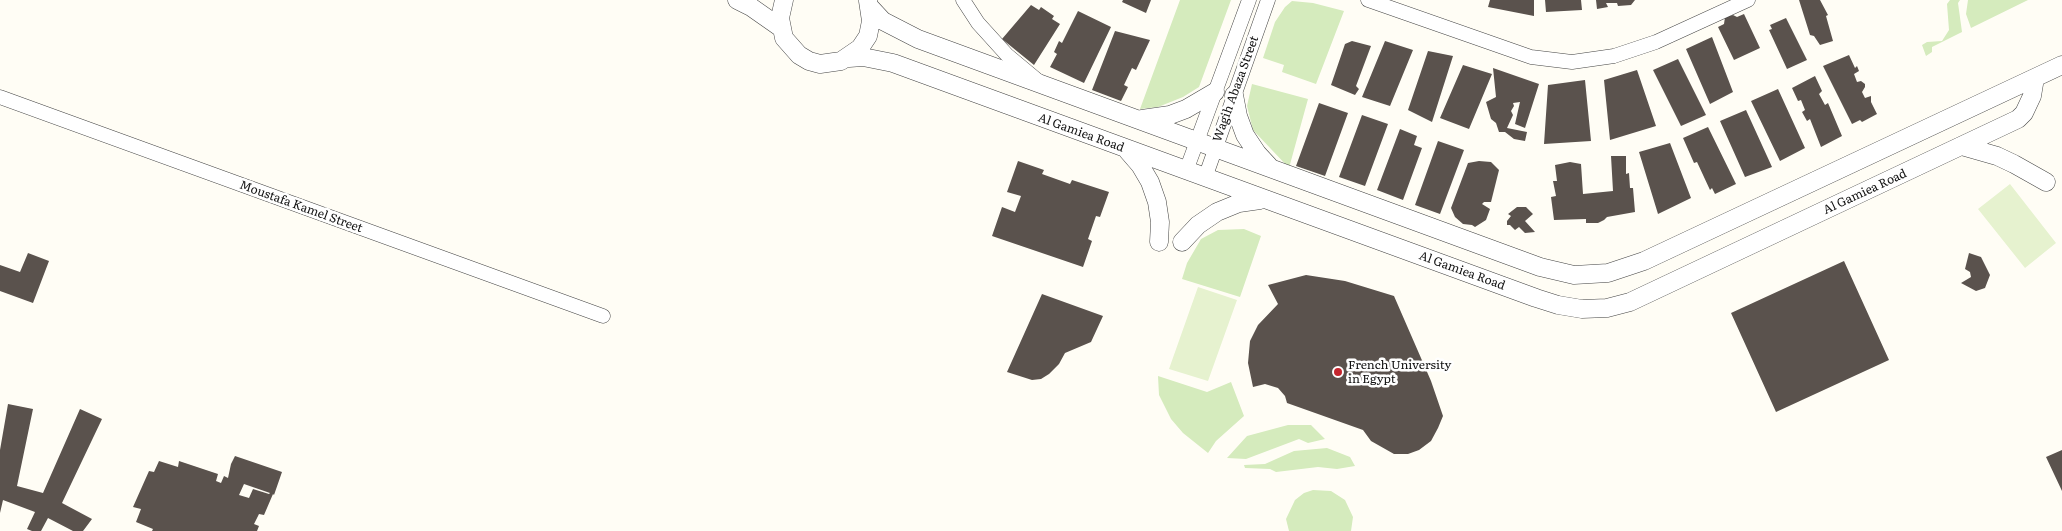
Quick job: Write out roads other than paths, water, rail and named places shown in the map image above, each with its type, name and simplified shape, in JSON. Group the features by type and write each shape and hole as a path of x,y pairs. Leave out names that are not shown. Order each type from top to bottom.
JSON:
{"street":[{"path":"737,0 781,28"},
{"path":"781,28 780,18 784,0"},
{"path":"962,0 978,23 1007,56 1041,84"},
{"name":"Wagih Abaza Street","path":"1186,170 1248,0"},
{"name":"Wagih Abaza Street","path":"1205,178 1268,0"},
{"path":"1368,0 1530,57 1572,62 1614,56 1656,42 1748,0"},
{"path":"868,3 883,20 918,39 1549,269 1574,275 1608,273 1644,261 2062,65"},
{"path":"849,58 860,48 868,36 871,21 868,3"},
{"name":"Al Gamiea Road","path":"781,28 790,47 809,61 820,64 832,64 849,58 863,57 893,63 1558,306 1582,309 1606,308 1630,302 2018,119 2024,113 2032,96 2035,78"},
{"path":"1138,119 1170,115 1186,110 1215,92"},
{"path":"1234,95 1238,116 1245,135 1257,153 1272,168"},
{"name":"Moustafa Kamel Street","path":"0,97 603,316"},
{"path":"1962,146 2014,164 2046,182"},
{"path":"1127,149 1143,171 1157,202 1160,222 1159,242"},
{"path":"1182,242 1198,225 1218,212 1239,203 1263,199"}],"place":[{"name":"French University in Egypt","path":"1338,372"}]}
